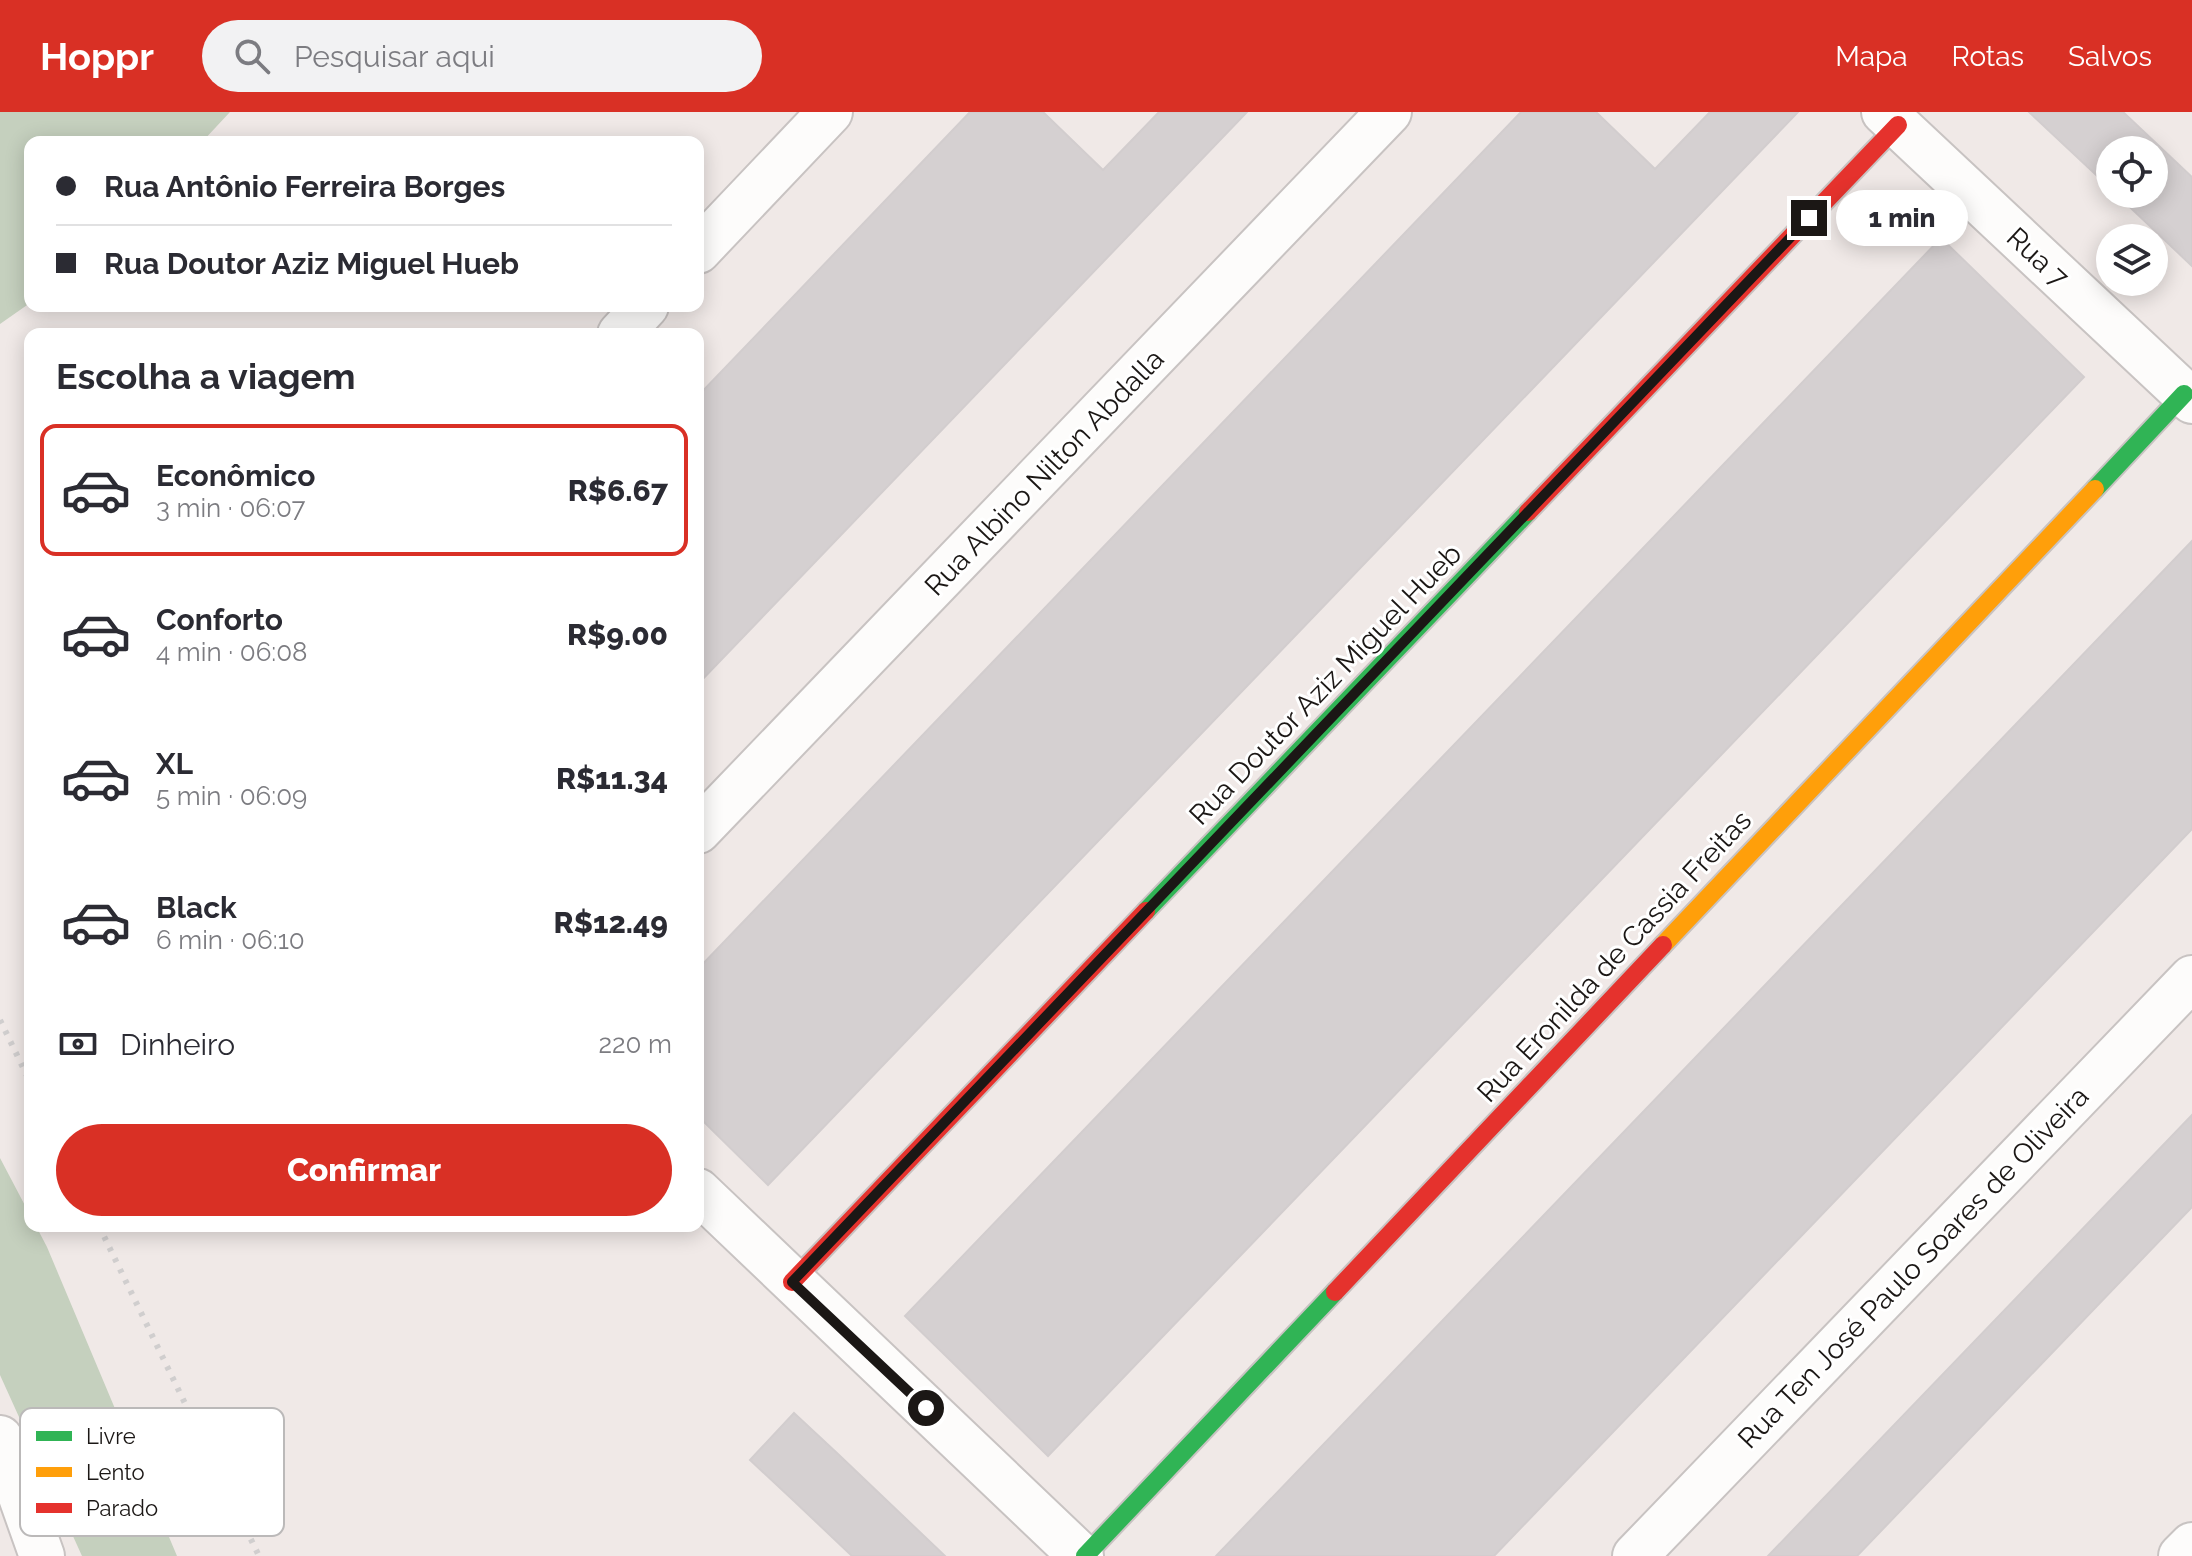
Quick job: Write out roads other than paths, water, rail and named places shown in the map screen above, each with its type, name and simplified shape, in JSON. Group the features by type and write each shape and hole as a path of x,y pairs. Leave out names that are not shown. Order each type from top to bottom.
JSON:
{"street":[{"path":"704,245 830,112"},
{"name":"Rua Albino Nilton Abdalla","path":"704,825 1389,112"},
{"name":"Rua 7","path":"1891,119 2188,398"},
{"name":"Rua Doutor Aziz Miguel Hueb","path":"792,1282 1891,119"},
{"path":"626,328 640,312"},
{"name":"Rua Eronilda de Cassia Freitas","path":"1083,1556 2188,398"},
{"name":"Rua Ten José Paulo Soares de Oliveira","path":"1635,1556 2192,978"},
{"path":"704,1197 1083,1556"},
{"path":"0,1438 20,1494"},
{"path":"35,1536 42,1556"},
{"path":"2181,1556 2192,1545"}],"railway":[{"path":"0,1020 24,1070"},
{"path":"102,1232 187,1408"},
{"path":"249,1536 259,1556"}]}
